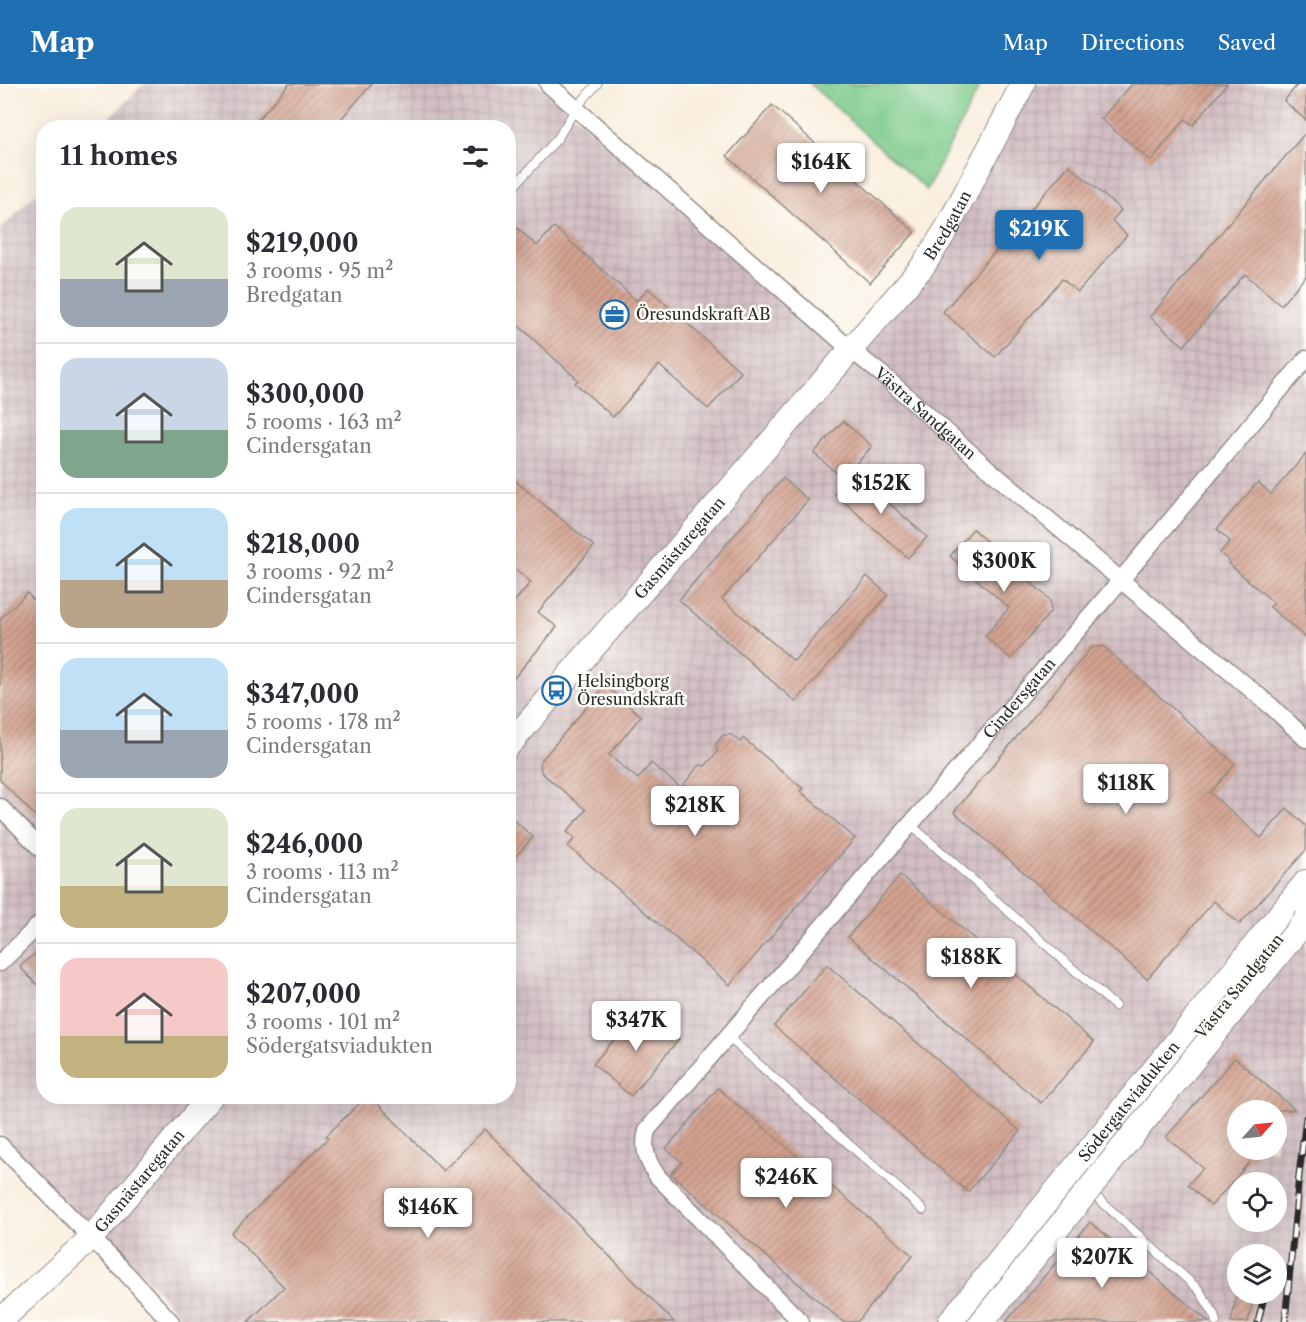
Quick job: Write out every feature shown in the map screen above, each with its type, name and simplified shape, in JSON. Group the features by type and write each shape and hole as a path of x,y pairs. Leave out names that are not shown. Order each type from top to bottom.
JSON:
{"street":[{"name":"Västra Sandgatan","path":"548,84 992,472 1272,707 1306,739"},
{"name":"Bredgatan","path":"850,349 923,266 945,230 1023,84"},
{"name":"Gasmästaregatan","path":"516,737 850,349"},
{"name":"Cindersgatan","path":"801,1322 658,1177 644,1150 647,1130 1120,581 1306,359"},
{"path":"0,807 36,844"},
{"name":"Södergatsviadukten","path":"950,1322 1306,882"},
{"name":"Västra Sandgatan","path":"970,1322 1306,904"},
{"name":"Södergatsviadukten","path":"982,1322 1306,920"},
{"path":"0,963 36,928"},
{"name":"Gasmästaregatan","path":"0,1321 91,1238 204,1104"},
{"path":"0,1145 171,1322"}],"lane":[{"path":"516,184 558,138 576,108 597,84"},
{"path":"911,825 1115,1006"},
{"path":"728,1037 923,1210"},
{"path":"1080,1183 1199,1290 1214,1314 1216,1322"}],"shaded area":[{"path":"143,84 538,84 852,357 1031,84 1306,84 1306,1322 185,1322 138,1269 69,1206 0,1133 0,230 36,193 36,1104 516,1104 516,120 108,120"}],"green space":[{"path":"810,84 981,84 927,190"}],"building":[{"path":"289,84 372,84 340,120 258,120"},
{"path":"1132,84 1227,84 1193,125 1185,119 1151,161 1101,119"},
{"path":"1298,84 1306,84 1306,120 1284,101"},
{"path":"772,105 915,232 870,283 727,156"},
{"path":"1306,132 1306,276 1281,305 1245,274 1184,346 1150,317"},
{"path":"1069,165 1121,210 1112,221 1127,235 1078,292 1062,279 995,357 943,312"},
{"path":"516,227 537,246 554,227 637,301 648,288 741,372 708,409 659,365 613,417 575,383 578,380 516,323"},
{"path":"843,421 872,446 843,479 814,453"},
{"path":"1306,454 1306,638 1270,607 1274,603 1228,563 1229,561 1220,553 1230,541 1217,529 1258,482 1271,494"},
{"path":"854,472 927,537 908,558 835,494"},
{"path":"783,478 808,500 722,599 794,661 867,576 888,595 796,702 679,600"},
{"path":"516,482 594,546 538,612 557,627 516,676 516,600 531,582 516,570"},
{"path":"973,529 1050,600 1051,611 1011,659 985,636 1009,608 950,556"},
{"path":"27,593 36,603 36,817 0,780 0,619"},
{"path":"1103,646 1235,764 1210,793 1261,838 1287,808 1306,826 1306,850 1240,924 1214,901 1147,979 954,812 1091,648"},
{"path":"605,685 641,716 609,755 638,779 651,763 681,788 699,765 705,766 718,751 715,745 723,735 732,735 740,742 743,738 803,789 800,791 855,838 730,985 568,846 575,838 567,832 586,810 541,772 540,762"},
{"path":"516,822 533,837 516,856"},
{"path":"900,875 1094,1042 1041,1103 848,937"},
{"path":"36,952 36,984 20,967"},
{"path":"827,965 1020,1131 968,1192 774,1026"},
{"path":"642,1007 679,1039 631,1096 593,1064"},
{"path":"1235,1058 1283,1100 1227,1100 1227,1160 1251,1160 1241,1172 1227,1172 1227,1188 1211,1206 1188,1185 1203,1168 1166,1137"},
{"path":"718,1088 913,1256 857,1322 843,1322 671,1174 682,1162 666,1149"},
{"path":"1287,1103 1295,1110 1287,1110"},
{"path":"359,1104 378,1104 443,1171 485,1129 674,1322 248,1322 284,1287 231,1233 328,1138 326,1136"},
{"path":"1090,1222 1209,1322 1006,1322"},
{"path":"1235,1304 1252,1304 1248,1322 1231,1322"}],"railway":[{"path":"1285,1322 1306,1118"},
{"path":"1258,1322 1262,1304"}],"place":[{"name":"Öresundskraft AB","path":"615,314"},
{"name":"Helsingborg Öresundskraft","path":"556,690"}]}
